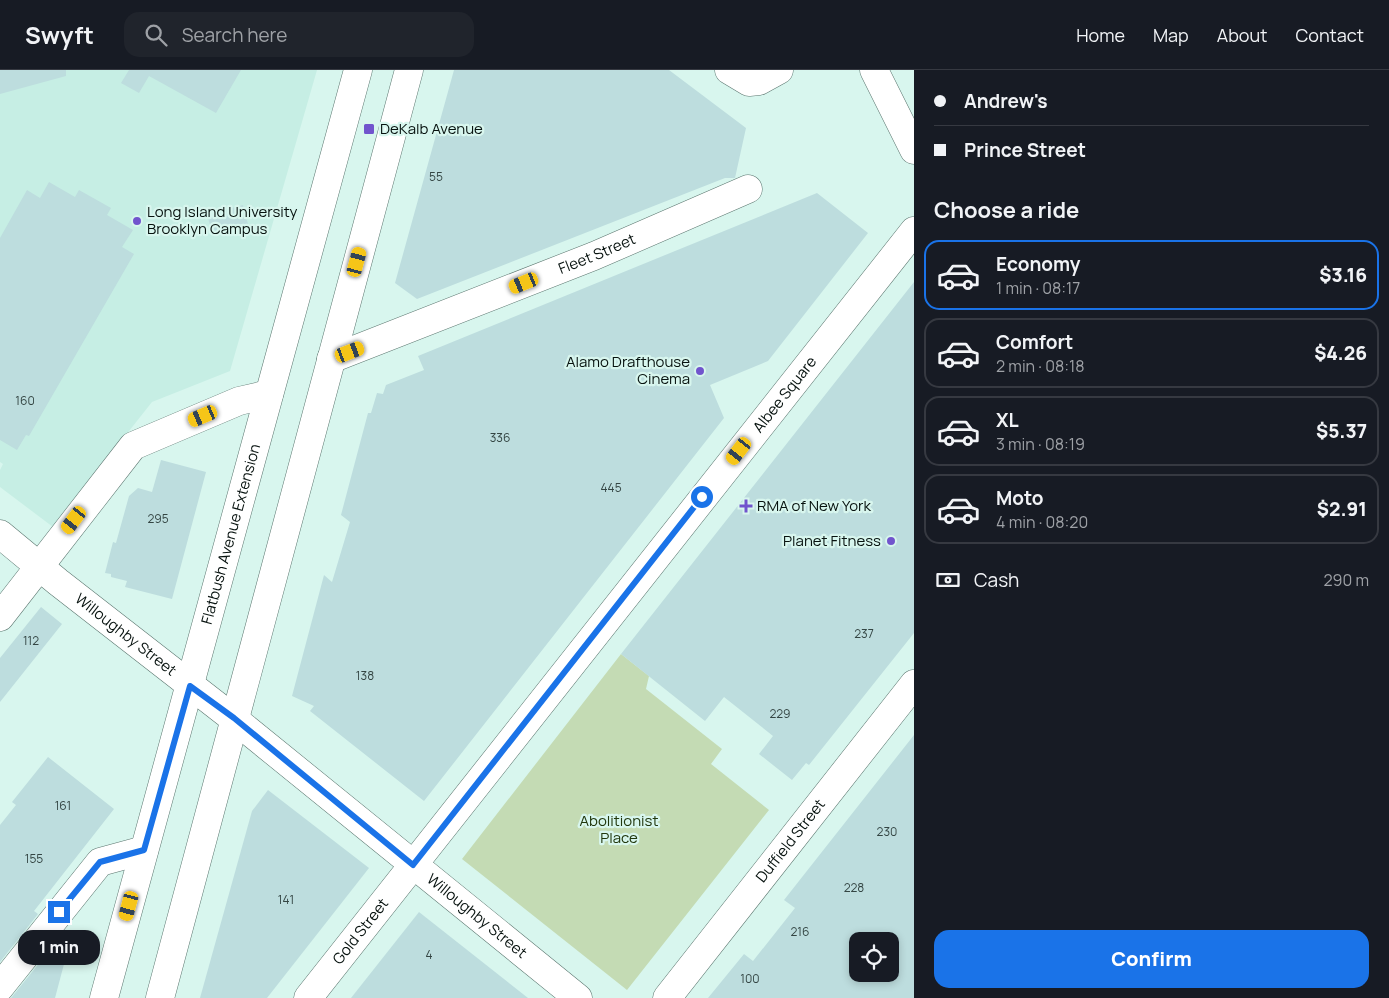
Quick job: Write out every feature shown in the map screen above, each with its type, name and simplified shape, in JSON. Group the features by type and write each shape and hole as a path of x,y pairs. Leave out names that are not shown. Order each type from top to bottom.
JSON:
{"street":[{"name":"Flatbush Avenue Extension","path":"104,998 358,70"},
{"path":"160,998 409,70"},
{"path":"739,76 759,80 779,70"},
{"path":"874,70 914,150"},
{"name":"Fleet Street","path":"331,359 594,256 748,188"},
{"name":"Albee Square","path":"413,865 914,231"},
{"path":"0,617 133,446 238,401 269,394"},
{"name":"Willoughby Street","path":"0,534 190,686 234,718 578,998"},
{"name":"Duffield Street","path":"667,998 914,684"},
{"path":"0,987 100,862 144,850"},
{"name":"Gold Street","path":"308,998 413,865"}],"shaded area":[{"name":"Long Island University Brooklyn Campus","path":"0,70 317,70 230,371 152,402 53,527 0,487 0,470 3,464 0,462"}],"green space":[{"name":"Abolitionist Place","path":"621,654 649,676 646,689 722,749 711,764 769,810 627,990 462,859"}],"building":[{"path":"0,70 66,70 66,76 0,94"},
{"path":"129,70 241,70 216,113 149,76 139,93 121,83"},
{"path":"454,70 669,70 746,128 735,178 725,178 417,299 395,283"},
{"path":"49,182 75,197 79,190 111,208 107,215 133,230 122,247 134,254 29,436 26,435 17,450 0,440 0,238 27,190 40,198"},
{"path":"817,193 868,233 768,361 710,385 724,418 424,801 310,711 314,706 292,696 324,575 332,582 350,522 341,515 368,413 371,413 377,393 383,394 386,385 424,370 418,356"},
{"path":"243,205 248,224 213,234 207,215"},
{"path":"914,282 914,633 809,765 806,763 792,780 759,754 773,736 724,697 705,721 621,654"},
{"path":"161,460 206,472 172,599 125,587 127,581 111,577 111,574 105,573 113,542 116,543 129,496 138,488 152,492"},
{"path":"41,607 62,624 0,702 0,658"},
{"path":"914,735 914,998 708,998 744,954 753,961 795,908 784,900"},
{"path":"48,757 114,809 34,911 38,914 0,962 0,825 16,805 12,802"},
{"path":"268,790 369,868 267,998 200,998 252,811"},
{"path":"419,912 528,998 351,998"},
{"path":"66,930 72,934 55,998 11,998"}],"place":[{"name":"DeKalb Avenue","path":"369,129"},
{"name":"Long Island University Brooklyn Campus","path":"137,221"},
{"name":"Alamo Drafthouse Cinema","path":"700,371"},
{"name":"RMA of New York","path":"746,506"},
{"name":"Planet Fitness","path":"891,541"}],"route":[{"path":"59,912 100,862 144,850 190,686 234,718 413,865 702,497"}]}
